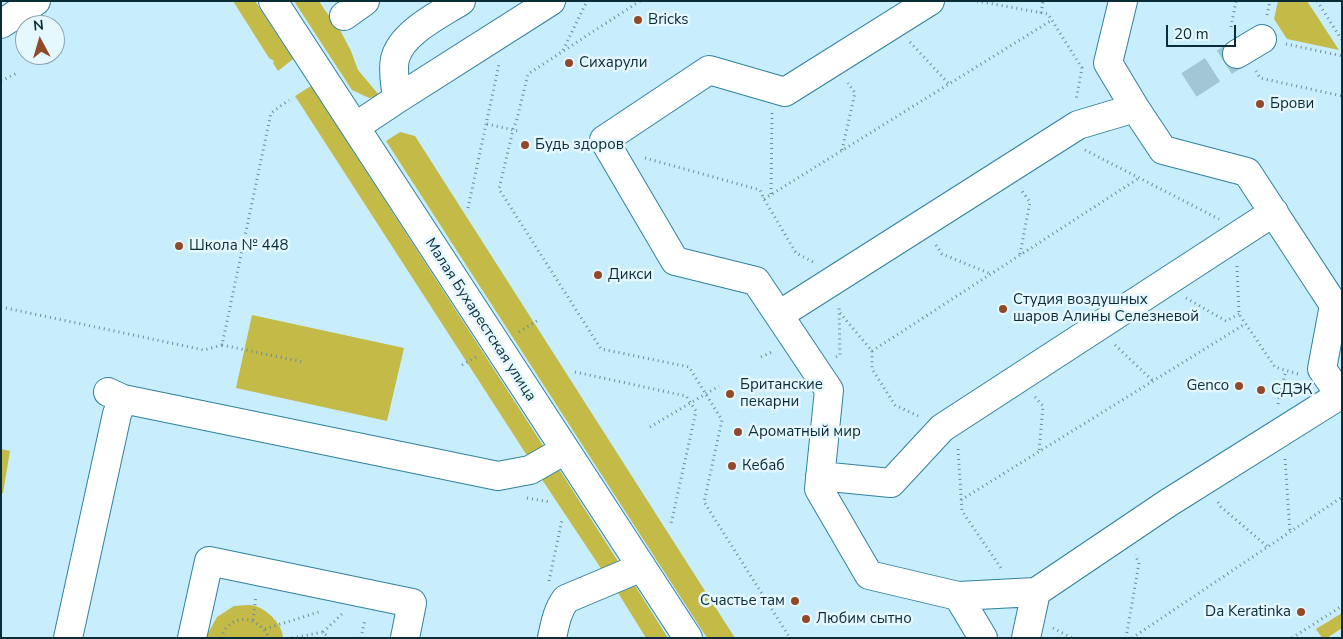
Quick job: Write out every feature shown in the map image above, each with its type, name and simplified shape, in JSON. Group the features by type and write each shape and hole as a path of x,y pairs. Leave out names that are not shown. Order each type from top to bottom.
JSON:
{"street":[{"path":"1,24 36,1"},
{"name":"Малая Бухарестская улица","path":"273,1 688,638"},
{"path":"397,99 394,77 395,60 400,47 410,34 461,1"},
{"path":"354,127 551,1"},
{"path":"930,1 784,92 709,70 604,140 675,261 756,281 829,390 819,489 869,575 958,596 1036,592 1204,480 1283,430 1341,397 1322,370 1334,305 1248,172 1163,150 1108,63 1123,1"},
{"path":"1238,54 1262,39"},
{"path":"779,315 1078,125 1135,108"},
{"path":"820,476 891,483 949,423 1274,212"},
{"path":"68,638 117,414 116,395 498,476 530,470 565,450"},
{"path":"192,638 209,561 412,603 405,638"},
{"path":"552,638 557,614 560,606 566,599 642,567"},
{"path":"1026,638 1036,592"},
{"path":"958,596 983,638"}],"path":[{"path":"563,52 587,1"},
{"path":"640,1 528,74 499,189 601,349 689,367 722,420 704,502 790,638"},
{"path":"977,1 1048,14 1082,68 1070,130"},
{"path":"1041,13 1043,1"},
{"path":"1270,1 1262,39 1342,56"},
{"path":"1317,1 1342,40"},
{"path":"764,199 1052,20"},
{"path":"893,24 949,84"},
{"path":"468,208 500,61"},
{"path":"834,62 855,93 842,151"},
{"path":"1,82 17,73"},
{"path":"771,195 772,89"},
{"path":"222,346 270,113 289,100"},
{"path":"487,124 518,131"},
{"path":"604,140 618,150 760,190 796,252 839,277 840,355 815,369"},
{"path":"1007,170 1030,202 1020,255"},
{"path":"872,351 1139,178"},
{"path":"922,224 942,254 991,274"},
{"path":"1162,285 1226,321 1238,314"},
{"path":"1,307 204,350 222,346 303,362"},
{"path":"840,313 872,351 872,369 895,405 949,423 962,511 1004,572"},
{"path":"512,336 540,319"},
{"path":"961,500 1245,324"},
{"path":"1097,327 1153,381"},
{"path":"462,365 483,352"},
{"path":"575,372 686,396 691,402 696,411 671,524"},
{"path":"1018,378 1043,406 1038,452"},
{"path":"650,427 719,386"},
{"path":"1283,430 1290,532"},
{"path":"1204,480 1221,507 1268,547"},
{"path":"1132,638 1342,497"},
{"path":"1125,532 1138,563 1126,638"},
{"path":"265,629 357,600 360,592"},
{"path":"1292,638 1342,606"},
{"path":"221,638 226,628 238,620 253,620 265,629 269,638"},
{"path":"292,638 323,632 329,638"}],"shaded area":[{"path":"233,1 255,1 293,59 278,71 273,63 274,61 269,58"},
{"path":"294,1 319,1 340,30 358,70 379,95 369,98 352,90"},
{"path":"1278,1 1307,1 1339,50 1287,39 1274,19"},
{"path":"311,86 544,447 528,457 295,96"},
{"path":"400,132 415,136 735,638 707,638 386,141"},
{"path":"252,315 404,348 387,421 236,388"},
{"path":"1,449 10,451 3,493 1,493"},
{"path":"559,469 621,566 604,573 539,475"},
{"path":"632,581 668,638 646,638 615,588"},
{"path":"253,605 264,610 274,618 283,638 207,638 217,617 234,606"},
{"path":"1342,613 1342,628 1327,638 1322,638 1316,629"}],"tunnel":[{"path":"1189,85 1237,54"}],"place":[{"name":"Bricks","path":"638,20"},
{"name":"Сихарули","path":"569,63"},
{"name":"Брови","path":"1260,104"},
{"name":"Будь здоров","path":"525,145"},
{"name":"Школа № 448","path":"179,246"},
{"name":"Дикси","path":"598,275"},
{"name":"Студия воздушных шаров Алины Селезневой","path":"1003,309"},
{"name":"Genco","path":"1239,386"},
{"name":"СДЭК","path":"1261,390"},
{"name":"Британские пекарни","path":"730,394"},
{"name":"Ароматный мир","path":"738,432"},
{"name":"Кебаб","path":"732,466"},
{"name":"Счастье там","path":"795,601"},
{"name":"Da Keratinka","path":"1301,612"},
{"name":"Любим сытно","path":"806,619"}]}
